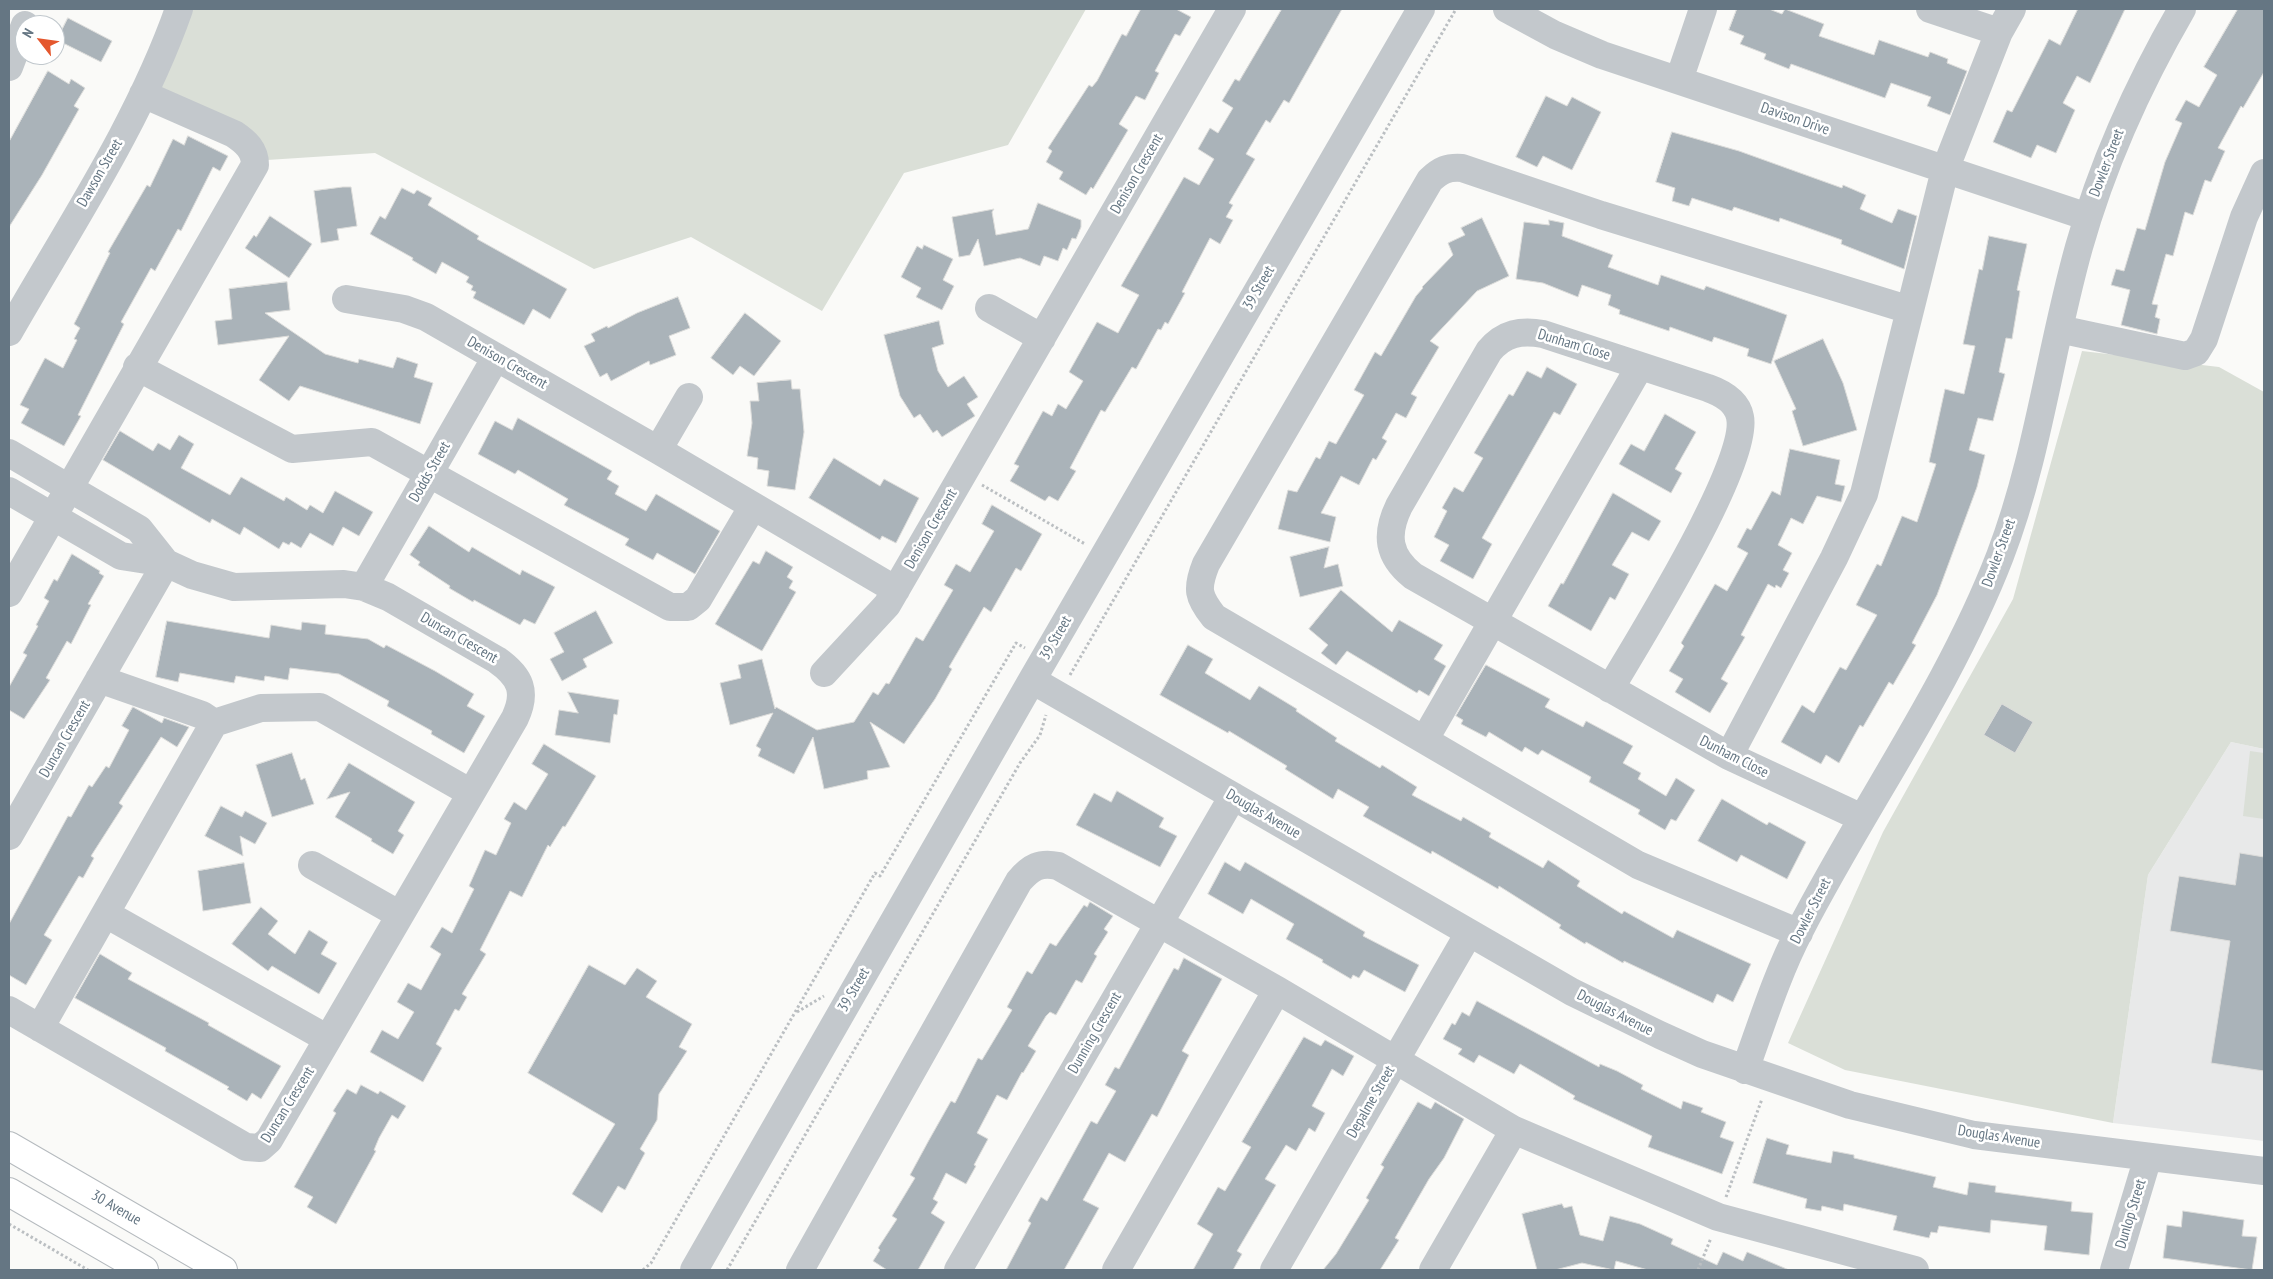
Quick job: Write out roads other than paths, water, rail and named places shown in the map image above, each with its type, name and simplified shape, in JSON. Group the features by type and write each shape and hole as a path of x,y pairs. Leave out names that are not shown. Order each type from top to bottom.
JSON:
{"main road":[{"name":"30 Avenue","path":"9,1146 223,1270"},
{"path":"9,1192 144,1270"}],"street":[{"name":"Dawson Street","path":"9,332 124,133 168,40 179,9"},
{"name":"Denison Crescent","path":"824,673 887,605 1232,9"},
{"name":"39 Street","path":"694,1270 1032,680 1421,9"},
{"name":"Davison Drive","path":"1507,9 1578,45 2088,217"},
{"path":"1679,80 1703,9"},
{"path":"1729,756 1834,558 1864,494 1946,170 2005,20 1930,9"},
{"name":"Dowler Street","path":"1745,1070 1799,933 1862,818 1942,679 1976,614 1990,582 2024,483 2059,329 2088,217 2103,170 2132,102 2182,9"},
{"path":"9,67 15,51"},
{"path":"9,593 254,165 255,155 245,142 234,134 143,94"},
{"path":"1799,933 1780,927 1638,865 1214,617 1203,604 1199,593 1201,578 1206,564 1430,180 1439,171 1448,168 1462,168 1601,215 1910,310"},
{"path":"2059,329 2185,356 2196,352 2204,338 2215,310 2244,217 2264,173"},
{"name":"Denison Crescent","path":"346,299 415,312 658,450 896,590"},
{"path":"989,308 1042,338"},
{"name":"Dunham Close","path":"1610,689 1707,519 1737,448 1741,434 1740,415 1728,398 1720,392 1531,332 1521,332 1503,338 1489,351 1399,506 1391,526 1390,538 1392,550 1400,564 1414,576 1493,620 1610,689 1729,756 1862,818"},
{"name":"Dodds Street","path":"364,587 496,357"},
{"path":"1425,739 1640,366"},
{"path":"137,367 292,449 372,442 670,607 688,607 698,599 753,506"},
{"path":"658,450 689,397"},
{"name":"Duncan Crescent","path":"9,453 139,530 166,563"},
{"name":"Duncan Crescent","path":"9,491 121,556 166,563 192,575 234,587 344,584 364,587 388,597 498,660 517,679 521,688 519,708 269,1140 260,1148 246,1147 9,1010"},
{"name":"Duncan Crescent","path":"9,836 166,563"},
{"path":"99,679 202,715 214,723"},
{"name":"Douglas Avenue","path":"1032,680 1469,933 1615,1014 1677,1043 1745,1070 1850,1105 1974,1135 2264,1171"},
{"path":"40,1028 214,723 261,708 320,706 470,793"},
{"name":"Dunning Crescent","path":"958,1270 1232,796"},
{"path":"800,1270 1019,881 1027,872 1046,863 1058,866 1277,990 1514,1130 1718,1217 1915,1270"},
{"path":"312,865 400,916"},
{"path":"106,914 328,1039"},
{"name":"Depalme Street","path":"1274,1270 1469,933"},
{"path":"1116,1270 1277,990"},
{"path":"1433,1270 1514,1130"},
{"name":"Dunlop Street","path":"2114,1270 2148,1157"}]}
